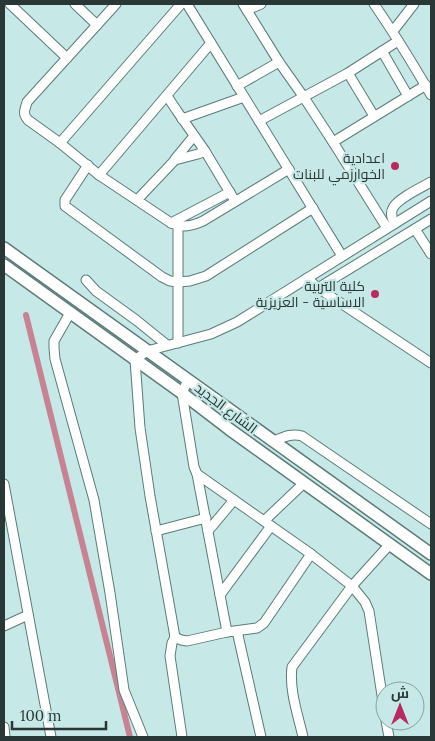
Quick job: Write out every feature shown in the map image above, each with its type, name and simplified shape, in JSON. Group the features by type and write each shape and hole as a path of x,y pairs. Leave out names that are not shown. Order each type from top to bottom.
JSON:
{"main road":[{"name":"الشارع الجديد","path":"4,248 431,554"},
{"name":"الشارع الجديد","path":"4,265 431,574"}],"street":[{"path":"10,4 67,58"},
{"path":"74,4 97,25"},
{"path":"116,4 27,102 24,116 28,120 99,174 174,224 194,225 289,169"},
{"path":"60,143 181,4"},
{"path":"187,4 342,256"},
{"path":"262,4 245,7 279,62 304,96 390,226"},
{"path":"374,4 393,31 431,95"},
{"path":"393,31 414,4"},
{"path":"259,121 348,73 398,41"},
{"path":"99,174 211,43"},
{"path":"382,51 408,96"},
{"path":"237,86 279,62"},
{"path":"348,73 374,116"},
{"path":"333,142 426,86"},
{"path":"167,96 205,151 235,201"},
{"path":"182,120 244,97"},
{"path":"137,200 175,160 194,136"},
{"path":"175,160 205,151"},
{"path":"88,165 65,200 65,206 152,271 170,281 190,281 206,276 312,208"},
{"path":"390,226 392,209 397,203 431,182"},
{"path":"174,224 230,192"},
{"path":"182,737 170,656 175,637 140,428 135,360 147,350 198,338 237,322 431,200"},
{"path":"318,288 431,219"},
{"path":"174,224 178,282 178,343"},
{"path":"415,229 431,254"},
{"path":"307,278 318,288 431,363"},
{"path":"86,280 96,291 167,345"},
{"path":"70,313 54,341 55,359 94,500 124,690 143,737"},
{"path":"188,380 182,393 194,467 206,518 227,632"},
{"path":"274,441 288,435 302,436 431,524"},
{"path":"197,474 311,554 352,586 365,602 368,611 379,681"},
{"path":"220,595 268,524 304,483"},
{"path":"4,484 51,737"},
{"path":"208,531 234,500"},
{"path":"156,531 206,518"},
{"path":"303,737 292,686 292,668 352,586 390,544"},
{"path":"175,637 187,641 227,632 257,628 264,623 311,554"},
{"path":"4,626 28,615"},
{"path":"236,631 261,737"},
{"path":"4,728 6,737"}],"waterway":[{"path":"26,315 130,737"}],"place":[{"name":"اعدادية الخوارزمي للبنات","path":"395,166"},
{"name":"كلية التربية الاساسية - العزيزية","path":"375,294"}]}
